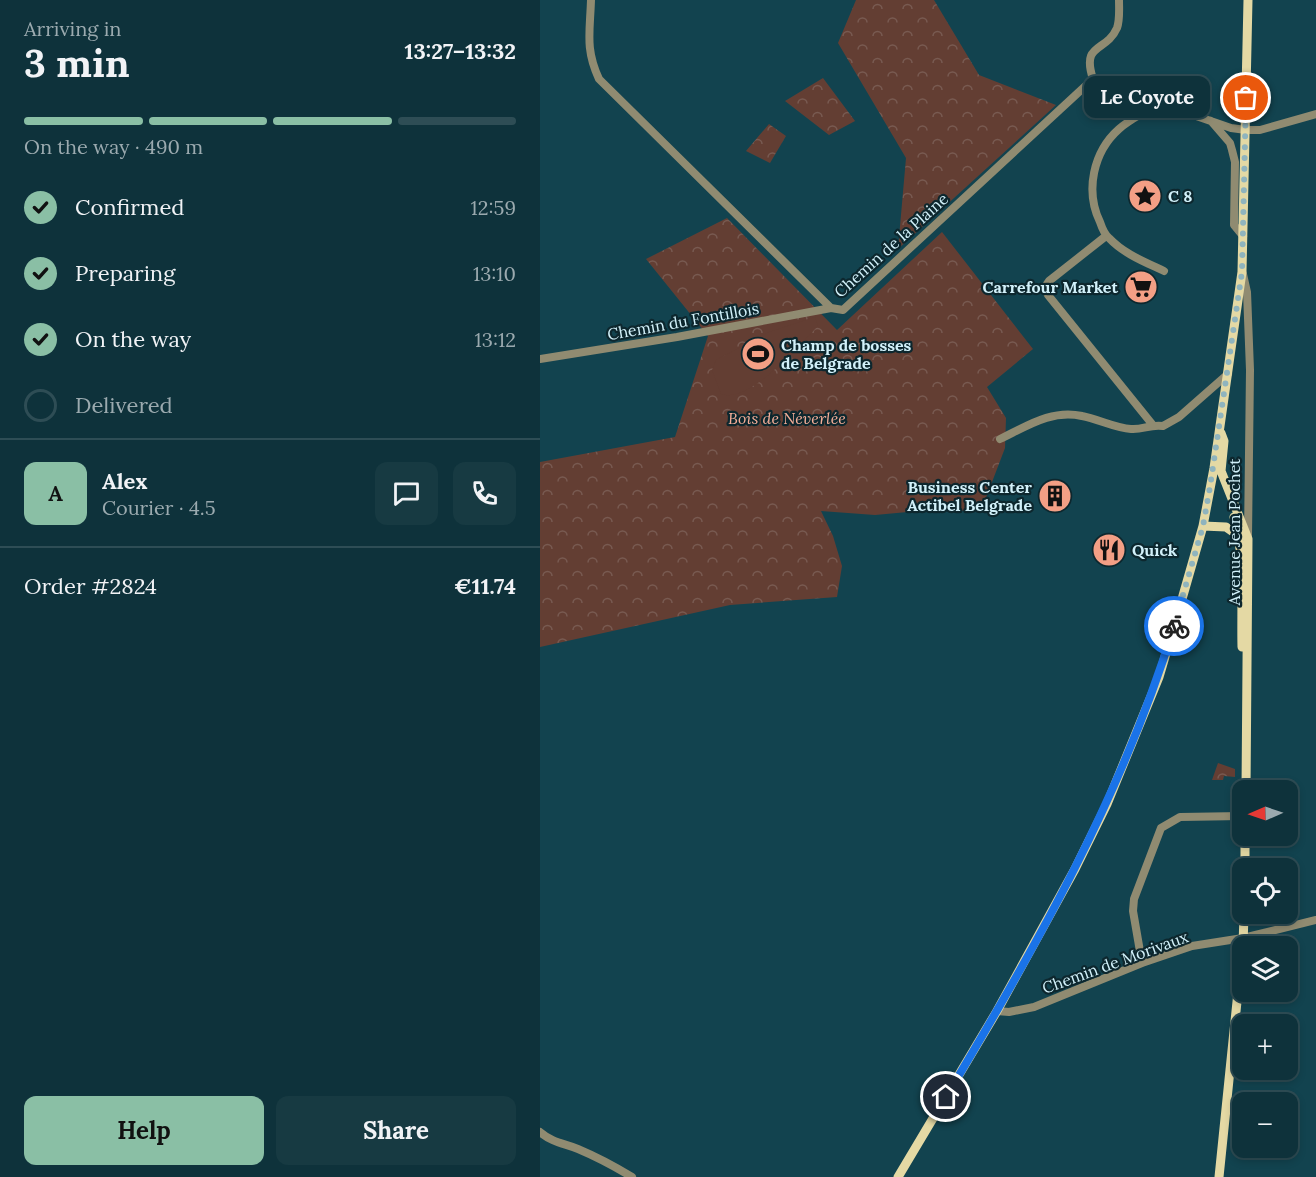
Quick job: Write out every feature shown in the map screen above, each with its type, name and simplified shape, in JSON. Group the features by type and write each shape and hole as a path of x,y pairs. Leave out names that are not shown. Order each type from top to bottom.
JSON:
{"main road":[{"name":"Avenue Jean Pochet","path":"1242,272 1248,0"},
{"path":"898,1177 997,1011 1075,869 1107,804 1159,677 1203,526 1220,430 1242,272"},
{"path":"1220,430 1224,441 1221,471 1243,537 1240,555 1245,780"},
{"path":"1214,468 1243,537"},
{"path":"1203,526 1226,527 1243,537"},
{"name":"Avenue Jean Pochet","path":"1243,537 1245,780"},
{"path":"1220,1177 1237,1002"}],"street":[{"name":"Chemin de la Plaine","path":"591,0 589,44 591,61 599,79 831,309 843,310 1093,78"},
{"path":"1119,0 1117,28 1090,55 1088,63 1093,78 1119,97 1154,106 1173,108 1231,128 1246,130 1260,130 1315,113"},
{"path":"1154,106 1119,129 1101,151 1091,190 1095,213 1106,236 1122,250 1164,271"},
{"path":"1210,120 1230,143 1232,150 1235,162 1234,225 1243,236"},
{"path":"1106,236 1049,281 1045,287 1055,305 1152,424"},
{"name":"Avenue Jean Pochet","path":"1242,272 1247,292 1250,370 1243,537"},
{"name":"Chemin du Fontillois","path":"540,360 831,309"},
{"path":"1000,439 1029,424 1064,413 1131,429 1142,429 1152,424 1163,426 1179,417 1228,374"},
{"path":"1143,963 1133,911 1134,899 1161,828 1180,817 1232,816"},
{"name":"Chemin de Morivaux","path":"1263,936 1316,920"},
{"name":"Chemin de Morivaux","path":"997,1011 1009,1012 1034,1007 1192,946 1232,943"},
{"path":"540,1132 550,1140 607,1162 632,1177"}],"green space":[{"path":"856,0 934,0 979,75 1056,105 898,249 906,158 838,43"},
{"path":"823,78 855,121 829,135 785,101"},
{"path":"769,124 786,136 770,163 746,151"},
{"name":"Bois de Néverlée","path":"727,218 837,330 942,232 1033,349 987,387 1006,418 1005,448 981,511 929,510 875,515 821,511 833,536 842,566 837,597 730,605 540,647 540,462 675,437 708,336 646,259"},
{"name":"Champ de bosses de Belgrade","path":"815,317 818,326 773,371 746,390 733,395 721,394 712,370 716,360 769,332"},
{"path":"1218,763 1235,769 1235,777 1224,776 1223,780 1212,780"}],"way so far":[{"path":"1174,626 1203,526 1220,430 1242,272 1246,98"}],"place":[{"name":"Le Coyote","path":"1246,98"},
{"name":"C 8","path":"1145,196"},
{"name":"Carrefour Market","path":"1141,287"},
{"name":"Champ de bosses de Belgrade","path":"758,354"},
{"name":"Business Center Actibel Belgrade","path":"1055,496"},
{"name":"Quick","path":"1109,550"}],"route":[{"path":"946,1097 1057,904 1107,804 1159,677 1174,626"}]}
